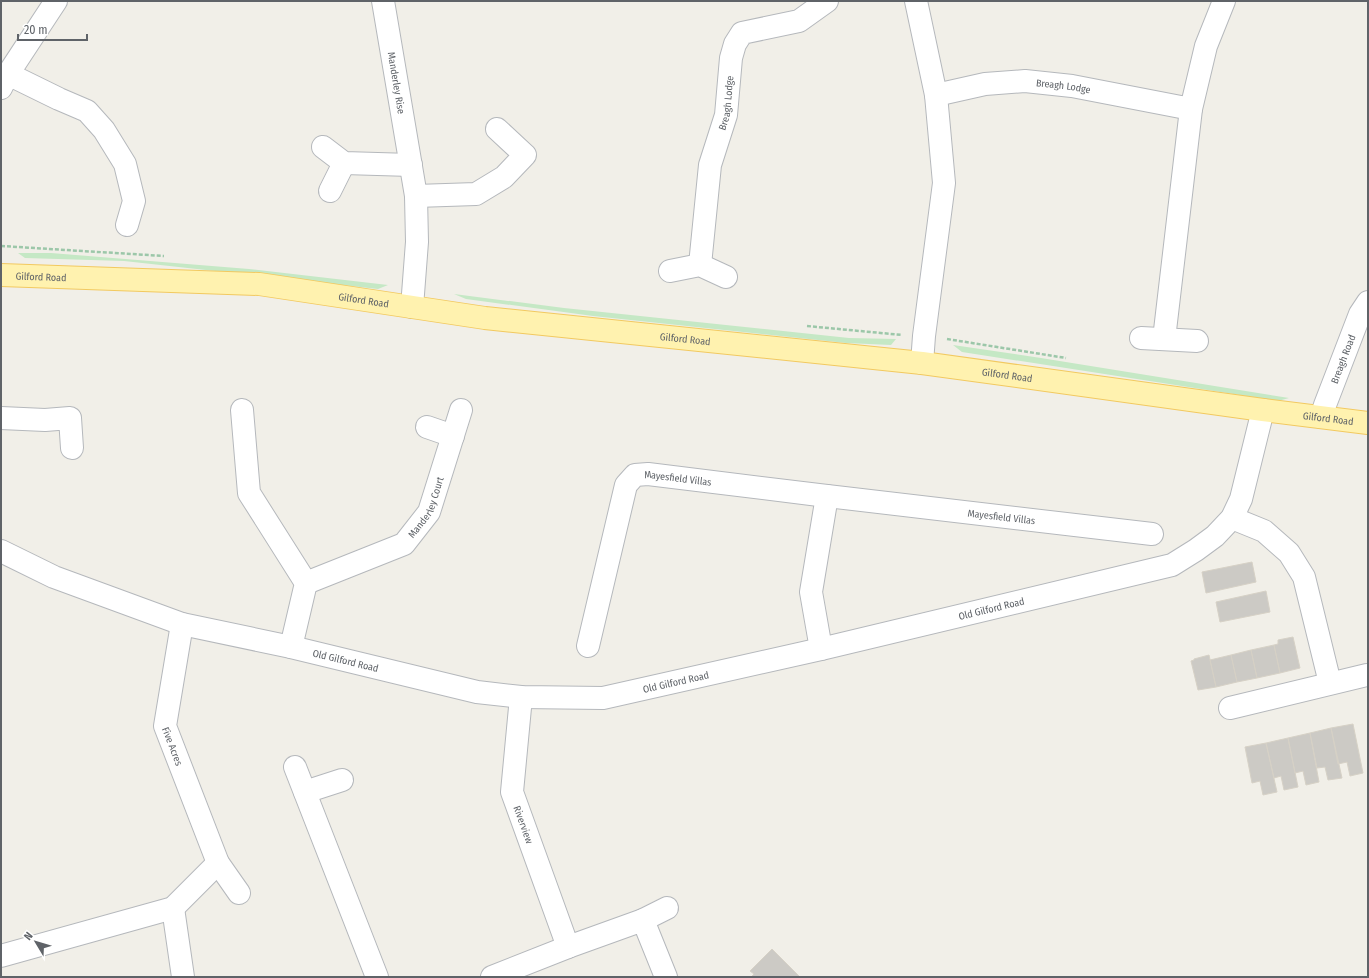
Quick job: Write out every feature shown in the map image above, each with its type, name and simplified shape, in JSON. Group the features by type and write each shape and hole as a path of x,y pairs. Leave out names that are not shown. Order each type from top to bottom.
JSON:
{"main road":[{"name":"Gilford Road","path":"1,275 259,284 485,318 922,364 1368,423"}],"street":[{"path":"56,1 5,81 60,99 87,111 104,130 125,164 129,179 134,201 127,225"},
{"name":"Manderley Rise","path":"383,1 416,196 418,242 412,307"},
{"name":"Breagh Lodge","path":"700,265 710,165 726,115 731,58 736,44 742,33 799,22 827,1"},
{"path":"916,1 936,96 944,183 924,336 922,364"},
{"path":"1164,340 1191,109 1206,46 1224,1"},
{"name":"Breagh Lodge","path":"936,96 985,84 1025,81 1072,86 1191,109"},
{"path":"416,196 476,194 504,177 526,155 497,129"},
{"path":"323,147 344,163 411,165"},
{"path":"330,191 344,163"},
{"path":"670,271 700,265 726,276"},
{"name":"Breagh Road","path":"1321,417 1360,314 1368,302"},
{"path":"1141,338 1197,341"},
{"path":"242,410 249,494 306,583 291,647"},
{"name":"Manderley Court","path":"306,583 404,544 429,512 461,410"},
{"name":"Old Gilford Road","path":"1,551 54,577 182,624 291,647 477,692 521,697 603,698 821,649 1172,565 1215,536 1232,518 1242,498 1263,410"},
{"path":"1,418 45,420 70,418 72,448"},
{"path":"427,427 452,436"},
{"name":"Mayesfield Villas","path":"588,646 626,485 635,475 648,474 1152,534"},
{"path":"821,649 810,592 827,496"},
{"path":"1232,518 1264,531 1289,553 1304,577 1330,683"},
{"name":"Five Acres","path":"182,624 165,726 218,863 239,893"},
{"path":"1230,708 1367,675"},
{"name":"Riverview","path":"521,697 512,792 568,947"},
{"path":"295,767 306,792 376,977"},
{"path":"306,792 342,780"},
{"path":"1,956 173,908 218,863"},
{"path":"173,908 183,977"},
{"path":"492,977 568,947 643,920 667,908"},
{"path":"643,920 666,977"}],"green space":[{"path":"18,253 51,253 249,269 388,285 378,289 124,261 25,258"},
{"path":"454,294 564,308 849,338 896,339 891,345 846,343 593,316 466,299"},
{"path":"953,345 1289,398 1278,401 962,352"}],"building":[{"path":"1252,562 1256,582 1206,593 1202,572"},
{"path":"1266,591 1270,612 1220,622 1216,602"},
{"path":"1293,637 1300,668 1280,673 1274,645 1278,644 1278,640"},
{"path":"1274,645 1280,673 1257,678 1251,650"},
{"path":"1251,650 1257,678 1237,682 1231,655"},
{"path":"1209,655 1216,687 1198,690 1191,661"},
{"path":"1231,655 1237,682 1216,687 1210,660"},
{"path":"1353,724 1363,773 1350,776 1347,762 1338,764 1331,728"},
{"path":"1331,728 1342,778 1328,780 1325,767 1317,768 1310,733"},
{"path":"1310,733 1319,782 1306,785 1303,771 1295,773 1288,738"},
{"path":"1288,738 1298,787 1284,790 1281,776 1274,778 1266,743"},
{"path":"1266,743 1277,792 1263,795 1260,781 1252,783 1245,747"},
{"path":"772,949 800,977 751,977 754,974 750,971"}]}
